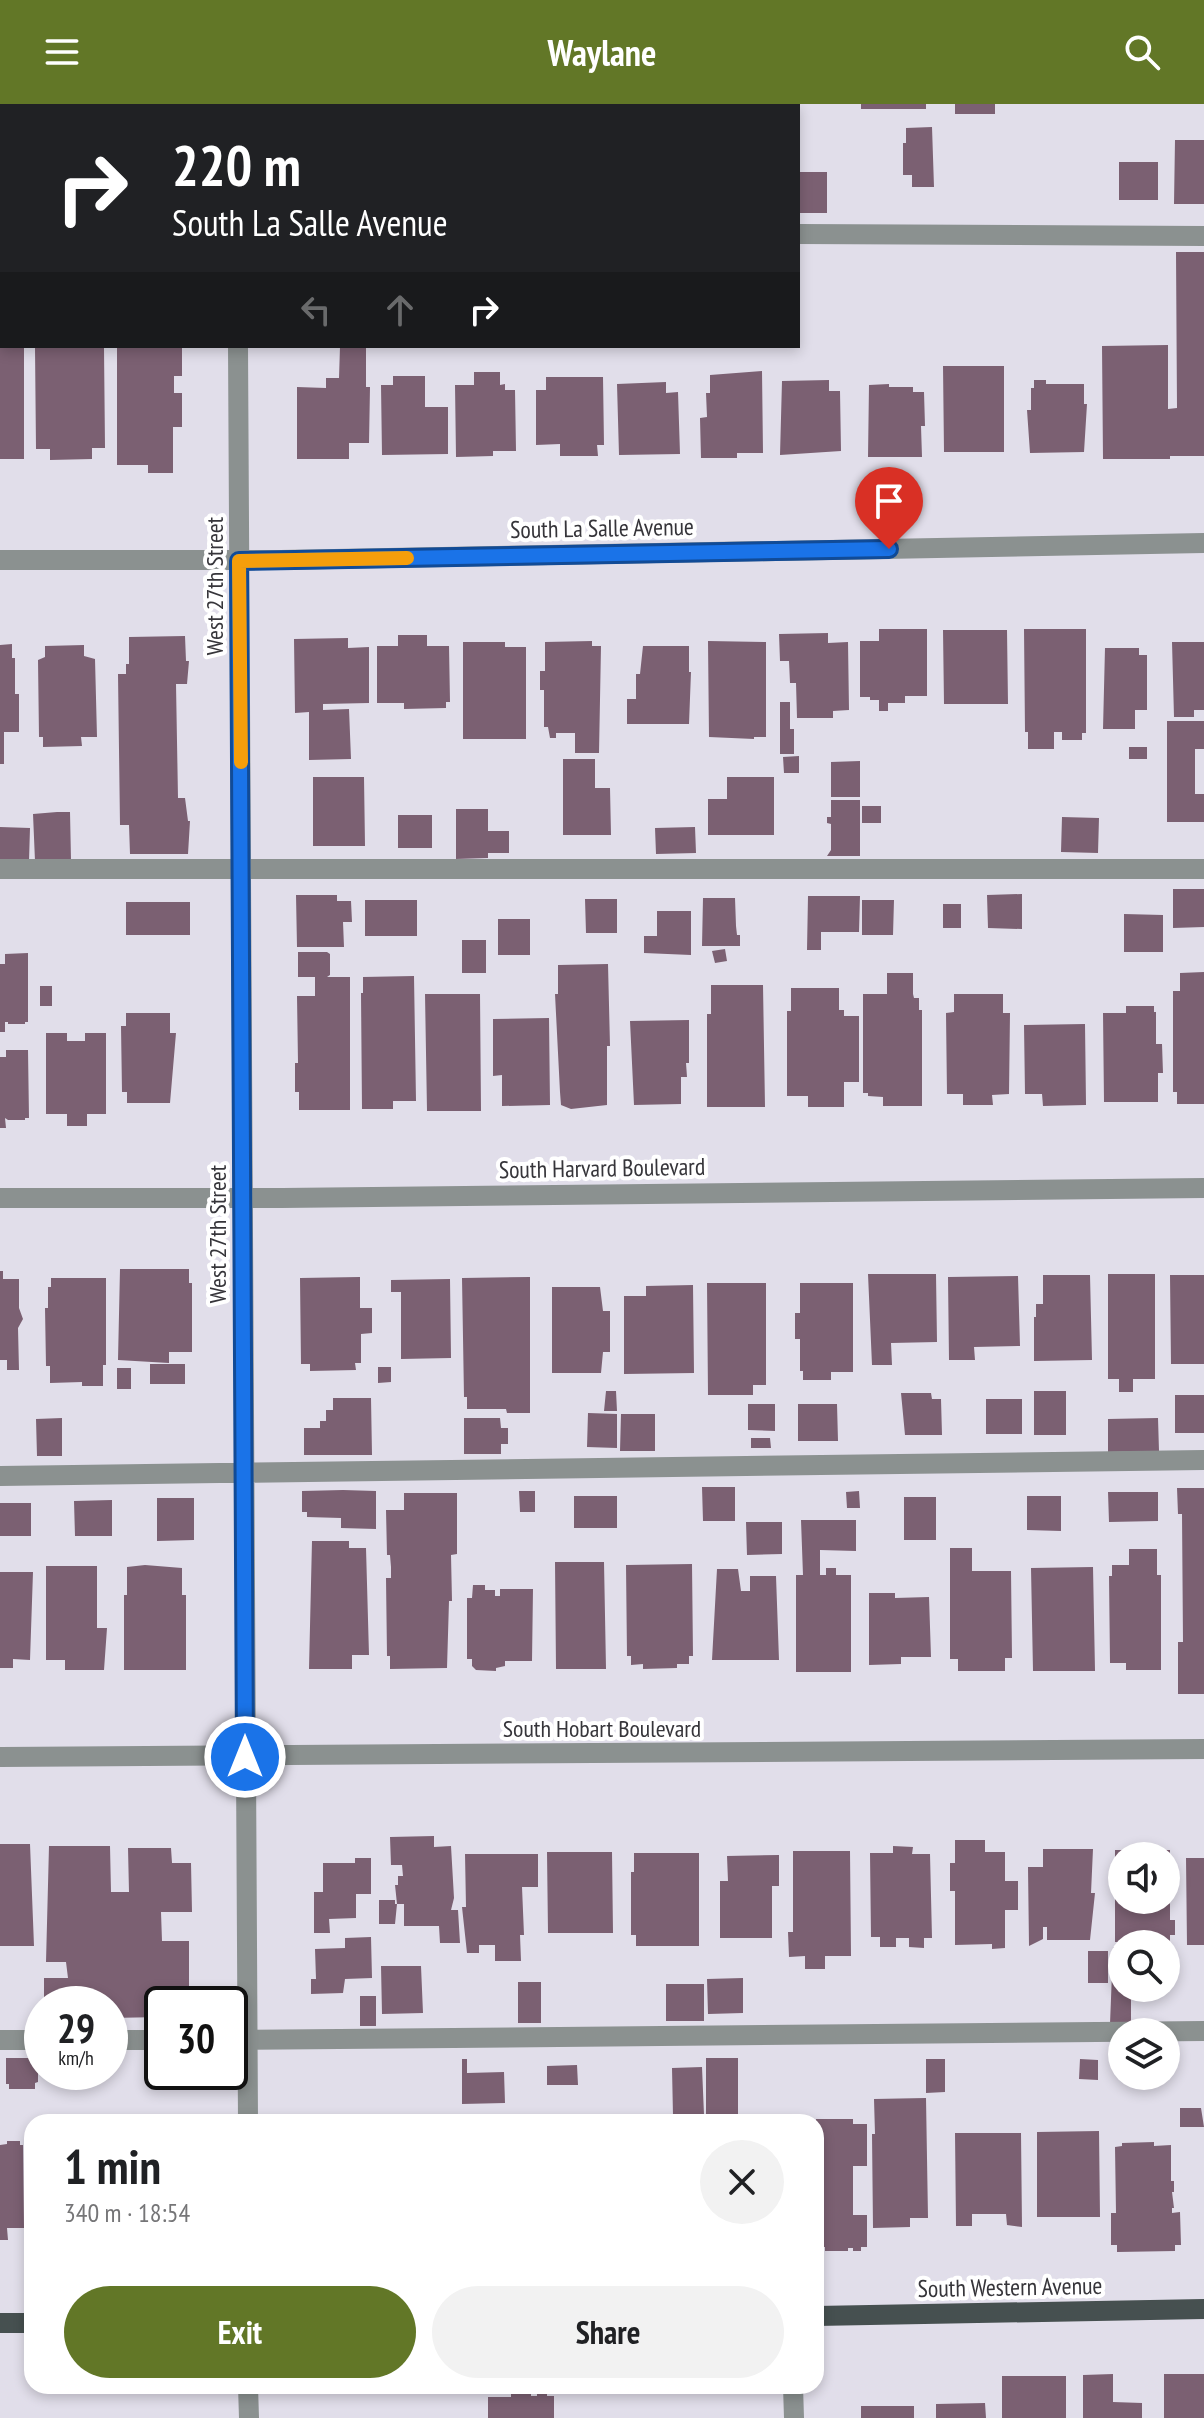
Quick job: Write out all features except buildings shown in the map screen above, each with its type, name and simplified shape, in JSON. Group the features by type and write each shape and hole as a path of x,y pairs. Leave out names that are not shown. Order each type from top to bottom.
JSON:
{"main road":[{"name":"South Western Avenue","path":"824,2316 1204,2309"},
{"path":"0,2323 24,2323"}],"street":[{"path":"800,234 1204,236"},
{"name":"West 27th Street","path":"238,348 245,1757 240,1986"},
{"name":"South La Salle Avenue","path":"0,560 239,561 1204,543"},
{"path":"0,869 1204,869"},
{"name":"South Harvard Boulevard","path":"0,1198 1204,1188"},
{"path":"0,1476 1204,1460"},
{"name":"South Hobart Boulevard","path":"0,1757 1204,1749"},
{"path":"248,2040 1204,2031"},
{"path":"0,2040 24,2040"},
{"name":"West 27th Street","path":"244,2090 247,2114"},
{"path":"248,2394 249,2418"},
{"path":"793,2394 794,2418"}],"slow traffic":[{"path":"241,762 239,561 407,558"}],"route":[{"path":"245,1757 239,561 889,549"}]}
